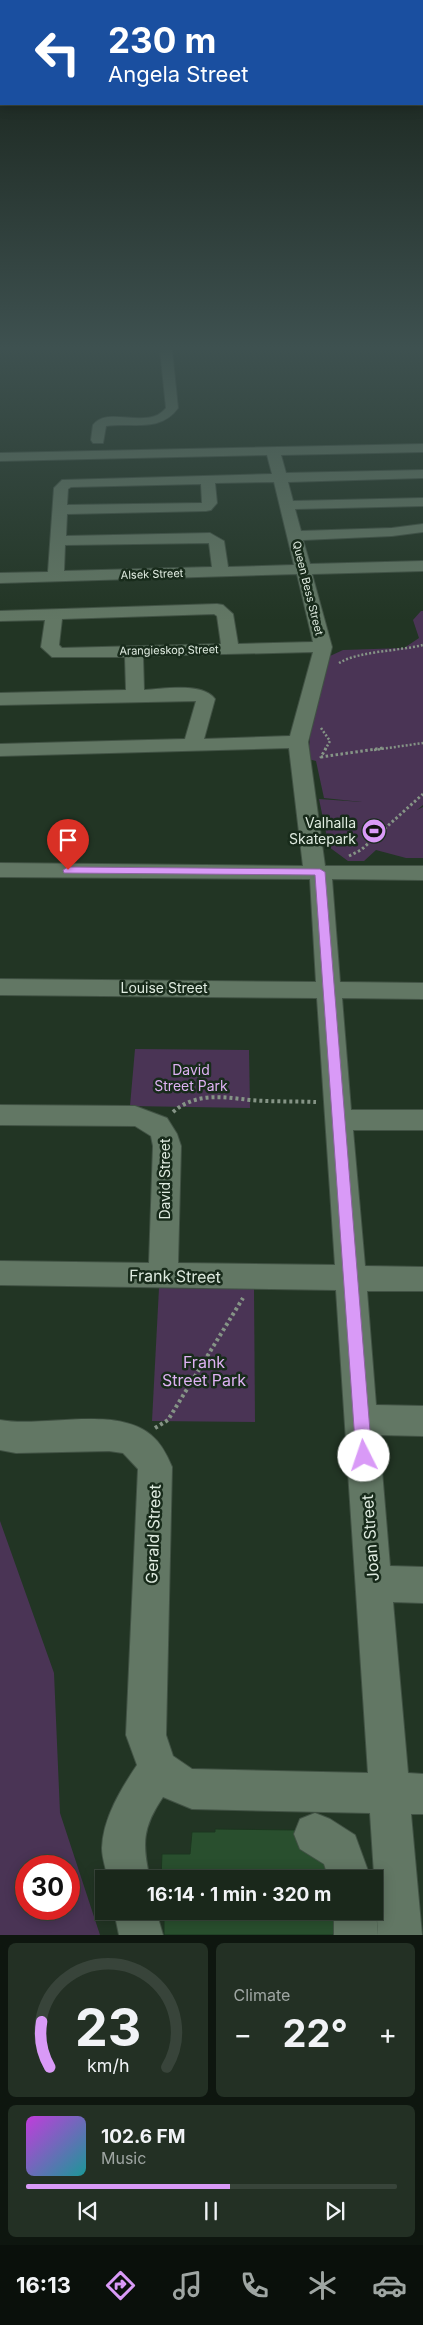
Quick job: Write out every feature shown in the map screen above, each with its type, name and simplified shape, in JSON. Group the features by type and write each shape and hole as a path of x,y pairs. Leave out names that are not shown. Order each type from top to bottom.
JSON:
{"street":[{"path":"0,457 423,448"},
{"name":"Queen Bess Street","path":"273,451 323,647 298,742 325,868"},
{"path":"56,576 61,486 64,484 423,474"},
{"path":"60,510 206,507 210,503 207,479"},
{"path":"287,505 423,502"},
{"path":"294,536 392,532 423,528"},
{"path":"58,541 210,538 216,541 221,572"},
{"name":"Alsek Street","path":"0,578 423,566"},
{"path":"141,574 144,611"},
{"path":"0,616 221,610 225,614 230,649"},
{"name":"Arangieskop Street","path":"54,614 50,648 54,652 323,647"},
{"path":"134,651 135,695"},
{"path":"0,699 195,693 205,697 192,745"},
{"path":"0,750 298,742"},
{"path":"0,870 325,868 423,873"},
{"name":"Joan Street","path":"325,868 328,990 373,1584 406,1793 400,1935"},
{"name":"Louise Street","path":"0,987 423,991"},
{"path":"338,1111 423,1120"},
{"name":"David Street","path":"0,1115 135,1116 157,1124 165,1132 167,1146 164,1276"},
{"name":"Frank Street","path":"0,1273 423,1279"},
{"path":"361,1420 423,1421"},
{"path":"0,1435 16,1438 117,1436 134,1442"},
{"name":"Gerald Street","path":"134,1442 148,1453 155,1467 146,1735 158,1769"},
{"path":"373,1584 423,1585"},
{"path":"127,1870 123,1847 129,1819 138,1798 158,1769 172,1781 192,1790 406,1793"},
{"path":"314,1834 340,1850 347,1870"},
{"path":"137,1920 141,1935"},
{"path":"355,1920 356,1935"}],"path":[{"path":"335,667 340,661 349,657 398,652 423,645"},
{"path":"318,725 330,738 330,744 320,757 423,743"},
{"path":"325,868 361,850 423,794"},
{"path":"157,1124 180,1106 205,1098 227,1096 338,1111"},
{"path":"134,1442 168,1420 257,1277"}],"green space":[{"path":"423,611 423,805 417,810 423,807 423,858 406,858 376,850 364,861 348,861 329,847 319,799 362,802 324,798 316,761 308,759 311,726 330,656 343,650 404,648 419,638 413,620"},
{"name":"David Street Park","path":"135,1049 249,1050 250,1108 130,1106"},
{"name":"Frank Street Park","path":"159,1288 254,1289 255,1422 152,1421"},
{"path":"0,1521 54,1673 60,1813 74,1855 15,1855 15,1920 80,1920 80,1874 100,1935 0,1935"}],"building":[{"path":"215,1829 296,1830 300,1840 324,1854 330,1870 161,1870 162,1854 190,1854 192,1832 215,1832"},
{"path":"164,1920 334,1920 334,1925 345,1927 345,1935 164,1935"}],"place":[{"name":"Valhalla Skatepark","path":"374,831"}],"route":[{"path":"68,870 320,872 364,1456"}]}
